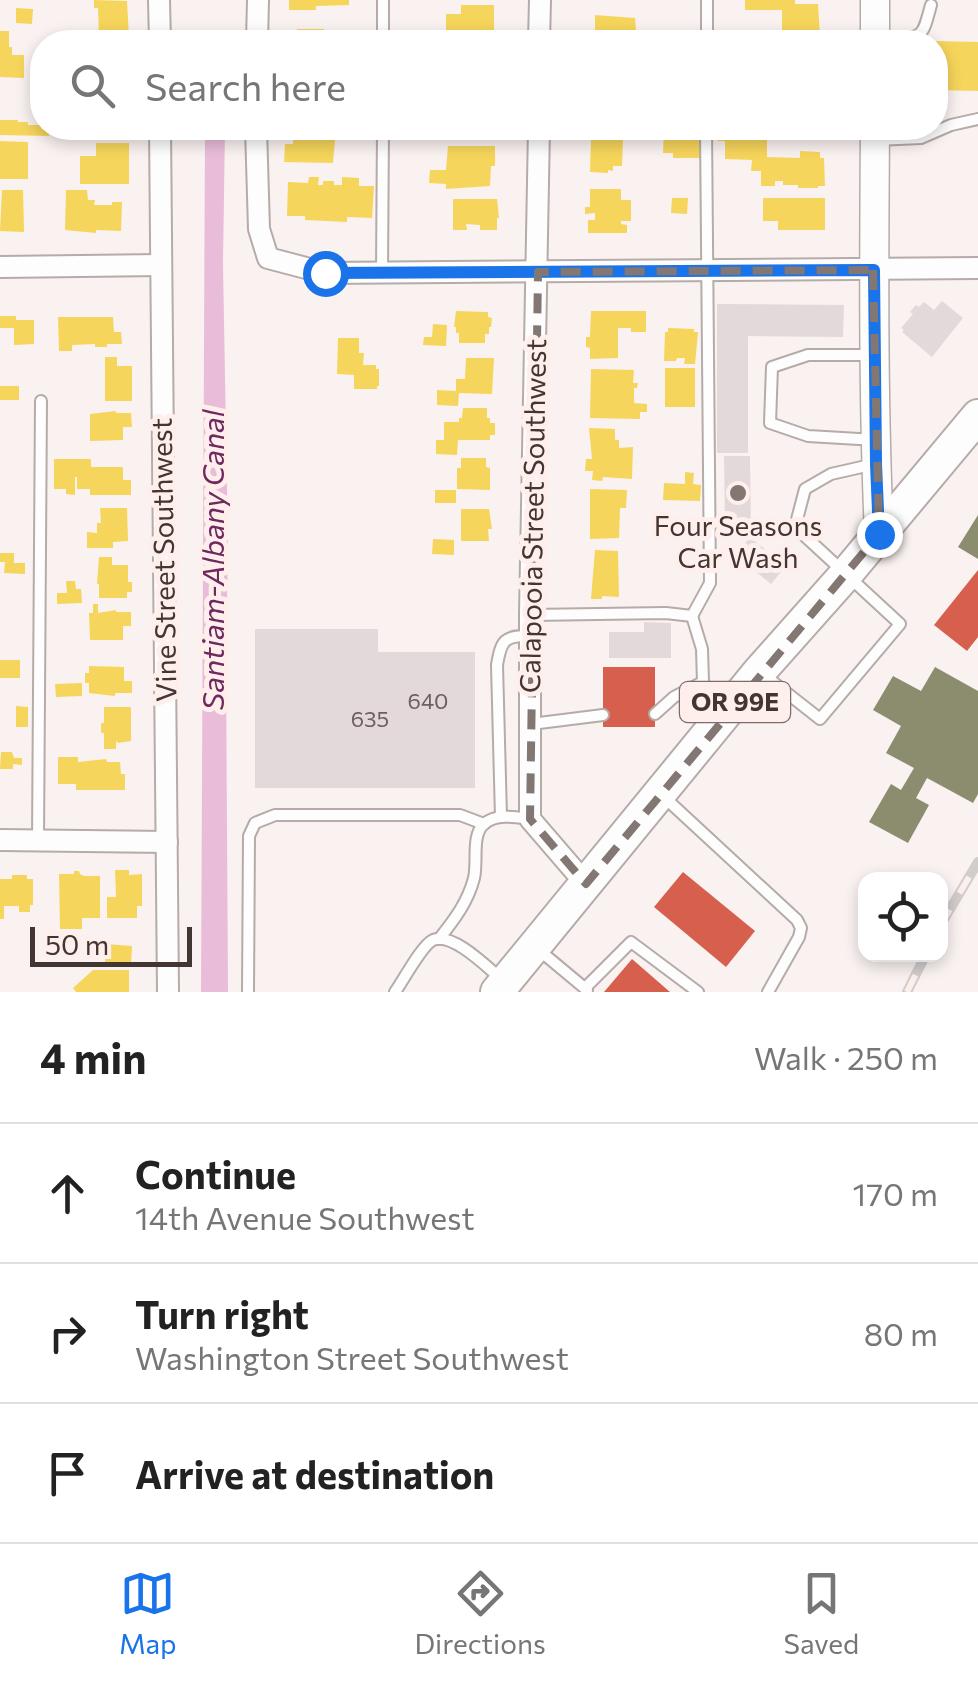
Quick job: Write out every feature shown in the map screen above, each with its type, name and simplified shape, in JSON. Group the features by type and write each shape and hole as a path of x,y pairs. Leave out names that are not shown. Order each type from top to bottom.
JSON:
{"main road":[{"name":"OR 99E","path":"501,987 760,672 978,416"}],"street":[{"path":"159,0 160,30"},
{"path":"257,30 258,0"},
{"path":"539,30 540,0"},
{"path":"876,0 876,30"},
{"name":"Vine Street Southwest","path":"160,140 168,992"},
{"path":"256,140 260,229 268,258 325,273 978,268"},
{"name":"Calapooia Street Southwest","path":"530,819 539,140"},
{"path":"875,140 874,356 879,534"},
{"path":"0,267 161,265"},
{"path":"530,819 586,884"},
{"path":"0,840 167,842"}],"lane":[{"path":"383,0 383,30"},
{"path":"707,0 707,30"},
{"path":"923,30 930,5"},
{"path":"948,126 978,119"},
{"path":"382,274 383,140"},
{"path":"706,140 710,583 692,616 702,649 704,682 722,718"},
{"path":"874,356 808,355 772,367 770,423 876,452"},
{"path":"38,840 41,401"},
{"path":"760,672 820,719 900,624 794,527 804,489 876,452"},
{"path":"500,817 497,665 503,643 530,626 666,614 692,616"},
{"path":"655,714 674,697 704,682"},
{"path":"530,724 602,715"},
{"path":"660,793 797,920 801,928 799,938 768,992"},
{"path":"248,992 249,836 255,823 275,815 460,814 484,824"},
{"path":"395,992 428,944 438,939 467,900 479,831 484,824 500,817 530,819"},
{"path":"438,939 456,944 501,987"},
{"path":"534,946 587,990 631,942 698,992"}],"highlighted area":[{"path":"873,270 879,534 586,884 530,819 538,272"}],"water":[{"name":"Santiam-Albany Canal","path":"205,140 225,140 228,992 201,992"}],"building: Homes":[{"path":"94,0 127,1 129,30 99,30 98,8 94,8"},
{"path":"289,0 349,0 349,5 289,10"},
{"path":"745,0 818,4 820,30 782,30 782,10 745,10"},
{"path":"461,5 494,5 494,30 446,30 446,14 461,14"},
{"path":"16,8 33,9 32,24 16,23"},
{"path":"595,15 635,18 636,30 595,30"},
{"path":"0,31 9,31 12,55 24,55 24,78 0,77"},
{"path":"948,41 978,42 978,91 948,90"},
{"path":"0,120 30,125 30,136 0,135"},
{"path":"293,140 335,140 333,163 284,162 285,144 293,144"},
{"path":"591,140 623,140 622,166 613,166 608,173 590,172"},
{"path":"664,140 701,140 700,158 673,158 673,153 663,153"},
{"path":"767,140 767,157 800,158 800,151 820,152 820,158 824,158 825,186 798,188 775,181 775,186 761,186 761,171 751,171 752,160 725,159 725,141 718,141"},
{"path":"0,141 28,142 28,179 0,179"},
{"path":"96,143 129,143 129,184 80,184 80,156 96,156"},
{"path":"448,146 495,146 490,186 446,189 446,184 429,183 430,170 446,170"},
{"path":"309,177 319,177 318,185 334,181 334,185 342,185 342,177 359,178 359,186 374,186 372,218 347,217 347,222 287,216 288,182 308,183"},
{"path":"590,189 621,189 621,200 631,200 631,221 621,221 627,225 627,233 588,233 588,220 595,220 595,213 585,214 585,207 590,207"},
{"path":"2,190 23,190 24,232 0,231"},
{"path":"66,190 87,190 88,200 95,200 94,205 122,202 121,231 65,230"},
{"path":"672,198 688,198 687,214 671,213"},
{"path":"763,198 825,198 825,230 778,230 778,221 763,221"},
{"path":"453,199 497,199 497,230 480,230 480,225 466,224 467,230 453,230"},
{"path":"456,311 488,312 492,318 485,343 459,343 454,327"},
{"path":"591,311 646,311 646,332 618,328 618,358 590,359 586,337 590,337"},
{"path":"0,316 34,320 34,344 14,345 14,328 0,328"},
{"path":"58,317 113,317 114,332 121,332 122,344 72,345 72,351 59,351"},
{"path":"433,324 447,325 446,346 423,345 424,337 432,337"},
{"path":"668,328 698,332 695,364 684,364 685,358 664,361"},
{"path":"338,338 359,338 363,365 376,365 379,369 377,389 354,389 354,375 337,374"},
{"path":"105,357 117,357 117,366 132,366 132,401 105,401"},
{"path":"466,358 494,358 492,394 459,393 458,406 437,405 437,390 456,391 456,379 465,379"},
{"path":"665,368 695,368 695,407 665,407"},
{"path":"591,369 634,370 633,383 638,383 634,403 647,404 647,412 640,412 640,419 590,418"},
{"path":"0,386 19,386 19,400 0,400"},
{"path":"463,408 487,408 487,418 495,423 495,435 490,435 490,440 458,440 457,455 436,454 436,440 444,440 444,422 459,422"},
{"path":"131,413 132,427 123,427 123,440 90,441 90,414"},
{"path":"589,428 615,429 619,448 633,447 632,479 592,480 593,471 585,471 586,459 592,459"},
{"path":"461,458 486,458 490,490 457,489"},
{"path":"54,459 91,459 91,467 123,467 123,480 131,480 131,495 90,495 90,489 77,489 77,477 75,495 66,494 66,489 54,489"},
{"path":"685,472 694,473 693,484 701,485 700,501 663,500 664,483 685,484"},
{"path":"590,489 627,490 626,508 620,508 619,538 590,539"},
{"path":"435,490 456,490 456,503 435,503"},
{"path":"100,508 127,508 128,541 113,542 113,548 87,548 87,532 97,533 97,523 101,523"},
{"path":"461,509 489,509 489,541 461,541"},
{"path":"433,539 454,540 454,555 432,554"},
{"path":"595,550 618,551 619,597 591,599"},
{"path":"0,553 14,553 14,563 25,563 25,574 4,573 5,562 0,562"},
{"path":"99,557 112,557 112,565 128,565 132,592 127,592 127,598 99,598"},
{"path":"66,581 75,581 76,589 81,589 82,603 57,604 57,593 67,593"},
{"path":"93,604 98,604 98,613 131,612 131,626 123,626 123,640 90,640 89,613 93,613"},
{"path":"0,660 20,660 20,678 0,678"},
{"path":"89,666 124,667 124,681 132,681 132,693 89,693 85,673 89,673"},
{"path":"82,683 82,696 56,697 55,684"},
{"path":"16,706 28,707 28,727 16,727"},
{"path":"104,707 131,707 131,741 116,741 116,749 104,749"},
{"path":"1,752 12,752 14,758 22,758 22,765 0,769"},
{"path":"58,757 78,757 78,762 120,762 125,790 76,790 76,784 58,784"},
{"path":"115,870 142,874 142,906 137,906 137,918 107,918 107,897 116,897"},
{"path":"74,871 84,876 100,876 100,918 82,918 82,929 60,929 59,874"},
{"path":"12,875 33,879 33,905 30,912 19,912 19,906 4,906 4,919 0,919 0,879 12,879"},
{"path":"106,944 132,946 131,966 105,965"},
{"path":"93,970 129,970 129,992 76,992 73,988"}],"building: Shops":[{"path":"978,570 978,637 967,651 934,625"},
{"path":"603,667 655,667 655,727 603,727"},
{"path":"683,872 755,931 726,967 654,907"},
{"path":"632,959 670,992 604,992"}],"building: Industry":[{"path":"978,515 978,559 958,547"},
{"path":"935,667 978,691 978,794 973,803 927,778 916,798 929,805 908,843 869,822 891,784 901,790 914,768 886,753 901,726 873,710 893,676 921,691"}],"building: Other":[{"path":"942,301 963,318 932,357 901,328 916,305 924,302 934,310"},
{"path":"717,304 844,305 843,337 748,336 748,453 717,453"},
{"name":"Four Seasons Car Wash","path":"724,456 750,456 751,529 725,529"},
{"path":"750,537 786,566 771,584 735,555"},
{"path":"644,622 671,623 671,658 609,658 609,632 644,632"},
{"path":"255,629 378,629 378,652 475,652 475,788 255,788"}],"railway":[{"path":"948,913 978,862"},
{"path":"907,992 922,962"}],"place":[{"name":"Four Seasons Car Wash","path":"738,493"}],"route":[{"path":"325,273 874,270 879,534"}]}
